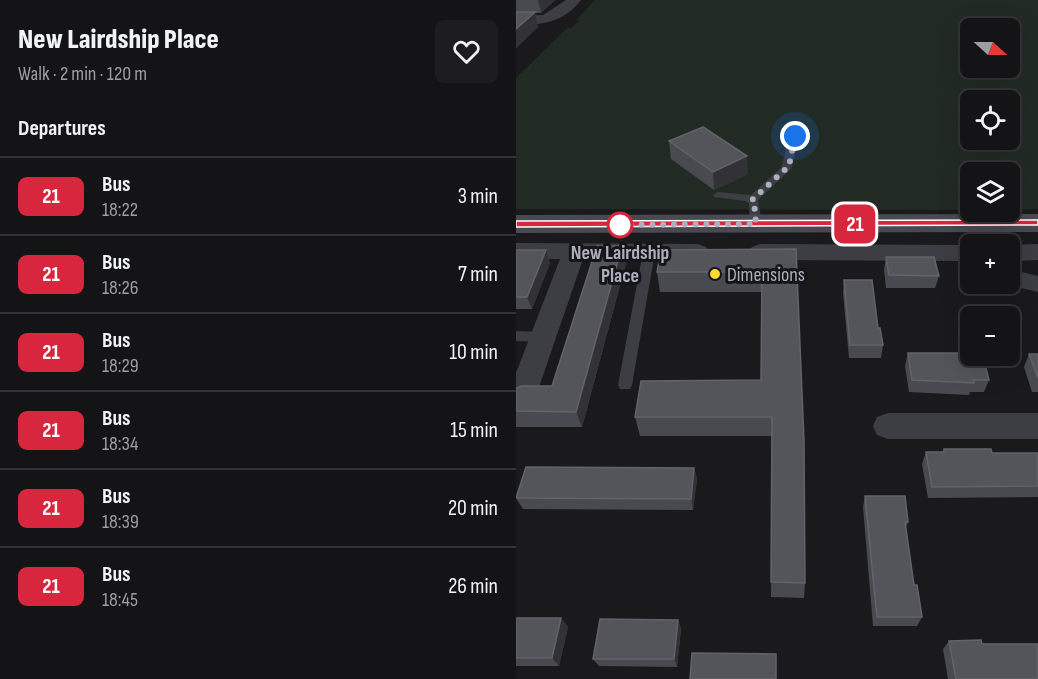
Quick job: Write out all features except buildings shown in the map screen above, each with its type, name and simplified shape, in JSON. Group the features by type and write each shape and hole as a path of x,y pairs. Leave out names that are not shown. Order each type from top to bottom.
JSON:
{"main road":[{"path":"516,224 754,212 1038,223"}],"street":[{"path":"517,21 548,20 555,17 574,0"},
{"path":"516,251 960,254"},
{"path":"524,390 574,252"},
{"path":"1020,253 1038,252"},
{"path":"1020,280 1038,284"},
{"path":"888,426 1038,426"}],"lane":[{"path":"718,195 754,212 789,166 795,136"},
{"path":"625,385 649,252"},
{"path":"516,336 543,337"}],"shaded area":[{"path":"595,0 1038,0 1038,209 1020,210 1020,162 960,162 960,210 516,209 516,78 567,28 571,28 579,21 576,20"}],"bus line":[{"name":"21","path":"516,224 1038,223"}],"place":[{"name":"New Lairdship Place","path":"620,225"},
{"name":"Dimensions","path":"715,274"}],"route":[{"path":"620,225 756,224 752,200 789,166 795,136"}]}
